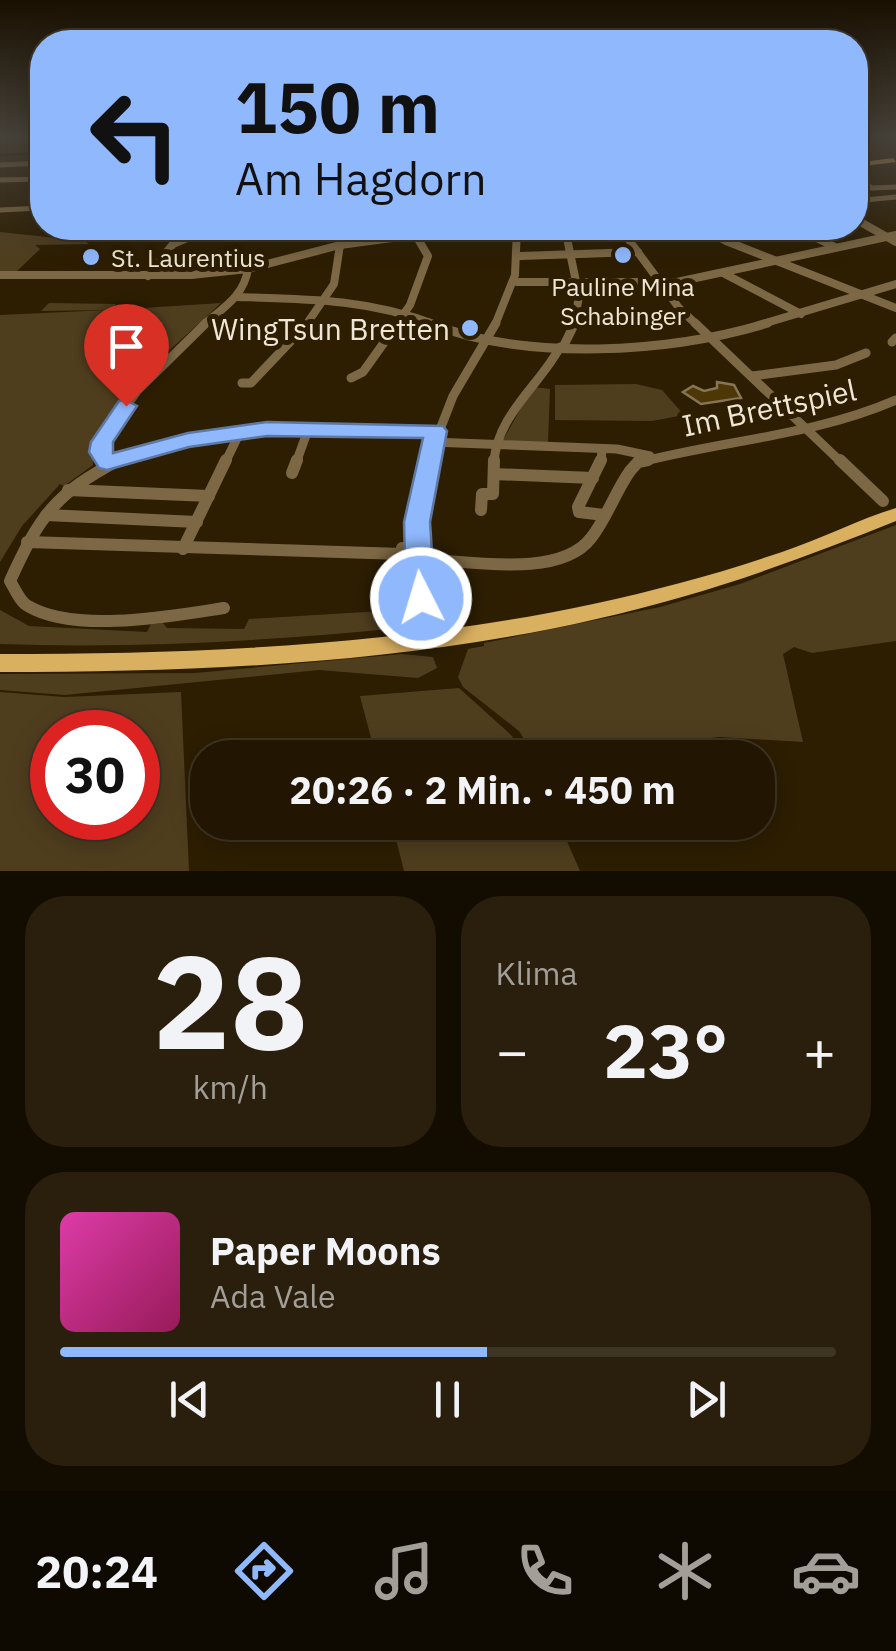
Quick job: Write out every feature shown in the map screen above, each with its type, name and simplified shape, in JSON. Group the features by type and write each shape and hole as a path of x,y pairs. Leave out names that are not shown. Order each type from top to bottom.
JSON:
{"main road":[{"path":"0,662 240,659 403,645 468,635 647,598 736,573 889,510"}],"street":[{"path":"0,180 30,179"},
{"path":"868,186 896,187"},
{"path":"868,200 896,198"},
{"path":"0,210 28,208"},
{"path":"868,226 893,238"},
{"path":"517,282 660,282 893,238"},
{"path":"148,276 173,244 182,240"},
{"path":"1,276 148,276 248,269 374,240"},
{"path":"350,378 359,377 405,313 428,262 420,240"},
{"path":"431,627 421,598 417,554 419,508 434,437 517,282 518,240"},
{"path":"629,240 660,282 714,340 889,510"},
{"path":"731,240 896,308"},
{"path":"821,240 837,248"},
{"path":"481,510 482,494 493,494 495,444 530,388 545,376 579,318 579,282 568,243"},
{"path":"242,383 250,383 324,298 340,264 340,245"},
{"path":"520,256 638,252"},
{"path":"107,462 100,452 102,442 126,406 237,298 246,284 248,269"},
{"path":"722,272 801,314"},
{"path":"237,298 324,298 405,313 440,330 562,347 714,340 896,284"},
{"path":"752,376 829,370 866,353"},
{"name":"Im Brettspiel","path":"224,608 142,618 35,610 18,599 10,581 27,542 68,490 107,462 174,443 240,432 308,428 602,449 650,456 810,430 855,418 896,400"},
{"path":"292,474 308,428"},
{"path":"183,549 240,432"},
{"path":"602,449 601,464 579,512 604,515"},
{"name":"Im Brettspiel","path":"27,542 183,549 232,545 402,554 402,548 417,554 557,560 582,550 630,470 650,456"},
{"path":"494,474 593,478"},
{"path":"68,490 209,496"},
{"path":"46,515 197,522"}],"shaded area":[{"path":"0,232 30,235 30,240 76,240 89,244 35,245 40,249 15,273 0,272"},
{"path":"49,303 116,304 112,310 221,303 148,370 152,372 104,425 93,465 64,486 60,484 22,526 0,562 0,315 108,310 41,311"},
{"path":"636,384 662,390 684,415 652,421 555,420 555,385"},
{"path":"533,387 550,389 548,442 502,442"},
{"path":"896,525 896,641 812,653 794,647 783,654 803,742 720,737 525,740 519,731 463,687 458,677 468,649 484,643 660,607 740,584"},
{"path":"415,609 422,626 211,642 0,644 0,610 29,626 147,632 151,624 163,623 167,628 244,629 249,619"},
{"path":"402,654 433,657 437,668 418,678 319,670 65,695 0,690 0,674 195,673"},
{"path":"459,688 515,740 372,740 360,696"},
{"path":"0,692 64,697 181,692 189,871 0,871"},
{"path":"396,840 566,840 580,871 404,871"}],"building":[{"path":"717,382 734,385 741,398 701,404 683,392 693,386 704,391 717,388"}],"place":[{"name":"Pauline Mina Schabinger","path":"623,255"},
{"name":"St. Laurentius","path":"91,257"},
{"name":"WingTsun Bretten","path":"470,328"}],"route":[{"path":"126,406 102,442 100,452 107,462 188,440 267,429 435,431 417,522 421,598"}]}
